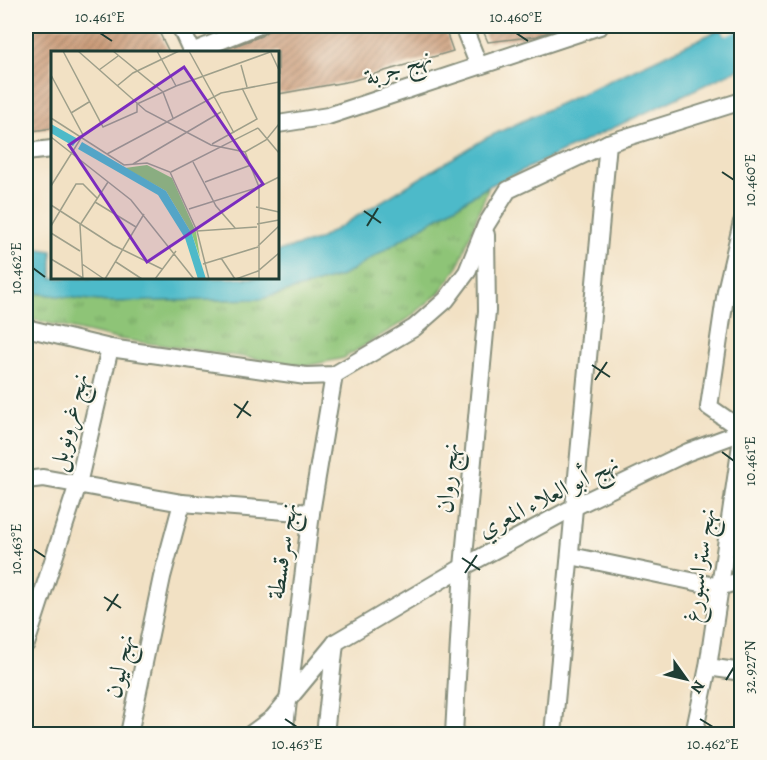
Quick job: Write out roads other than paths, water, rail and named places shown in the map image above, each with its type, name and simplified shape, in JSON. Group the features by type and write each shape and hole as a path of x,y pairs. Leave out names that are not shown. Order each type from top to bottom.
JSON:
{"street":[{"path":"180,26 192,51"},
{"path":"194,51 257,26"},
{"path":"463,26 479,66"},
{"name":"نهج جربة","path":"279,124 328,116 479,66 570,30 600,26"},
{"path":"26,328 110,348 306,376 334,375 414,328 446,300 467,272 486,225 508,190 608,143 741,101"},
{"path":"552,735 576,507 608,143"},
{"path":"26,152 51,149"},
{"path":"741,222 726,291 709,407 741,431"},
{"name":"نهج روان","path":"454,735 463,567 487,311 486,225"},
{"name":"نهج غرونوبل","path":"26,644 78,484 110,348"},
{"name":"نهج سرقسطة","path":"284,735 311,513 334,375"},
{"name":"نهج أبو العلاء المعري","path":"251,735 273,718 336,642 463,567 576,507 688,452 741,431"},
{"name":"نهج ستراسبورغ","path":"694,735 708,667 741,438"},
{"path":"26,480 43,478 182,503 311,513"},
{"name":"نهج ليون","path":"129,735 162,577 182,503"},
{"path":"571,556 720,587 741,580"},
{"path":"325,735 336,642"},
{"path":"708,667 741,672"}],"water":[{"path":"721,29 741,68 489,186 342,276 261,299 107,302 26,292 26,247 51,251 51,279 279,279 279,251 318,240 486,138"}],"waterway":[{"path":"696,67 742,45"}]}
